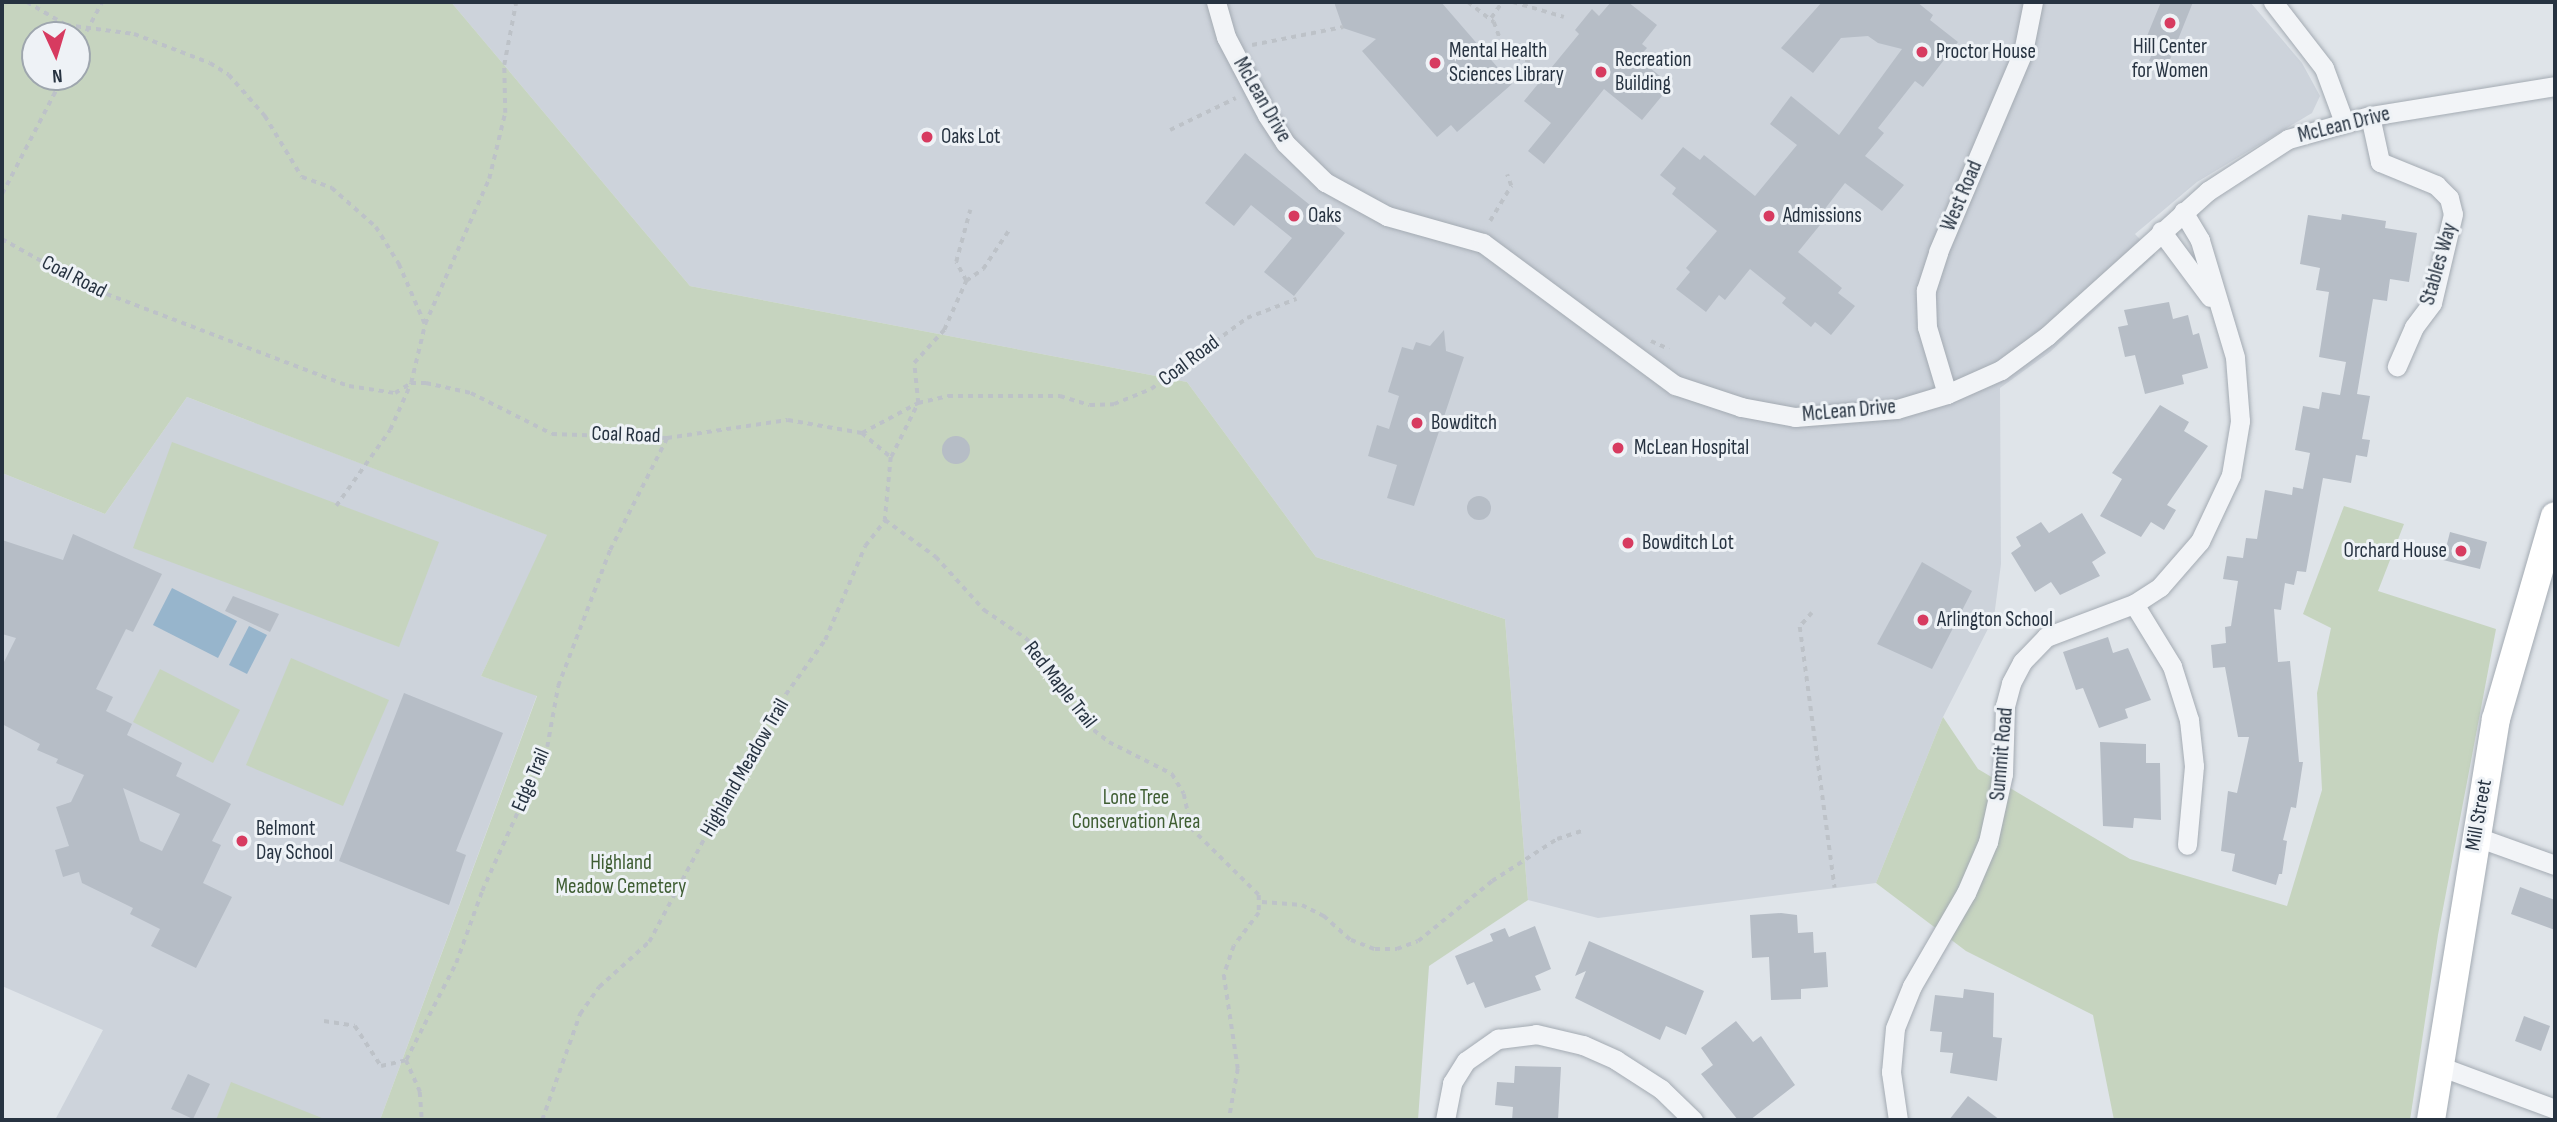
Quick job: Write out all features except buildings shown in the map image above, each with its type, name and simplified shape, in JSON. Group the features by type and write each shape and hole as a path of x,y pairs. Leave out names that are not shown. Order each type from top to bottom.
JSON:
{"main road":[{"name":"Mill Street","path":"2431,1120 2474,835 2500,701 2550,551 2555,516"}],"street":[{"name":"McLean Drive","path":"1216,2 1226,37 1267,115 1285,143 1325,182 1387,216 1483,243 1675,385 1741,407 1795,417 1858,415 1947,394 2023,356 2183,212 2273,146 2370,116 2555,86"},
{"name":"West Road","path":"1947,394 1927,327 1926,290 1938,252 2023,52 2033,2"},
{"path":"2273,2 2320,61 2344,122"},
{"name":"Stables Way","path":"2370,116 2380,162 2436,185 2449,198 2454,214 2432,303 2414,327 2398,366"},
{"name":"Summit Road","path":"1898,1120 1891,1072 1892,1042 1905,1000 1973,878 1997,806 2005,706 2022,662 2057,631 2134,604 2160,587 2190,554 2215,516 2231,475 2239,433 2239,381 2200,240 2183,212"},
{"name":"Summit Road","path":"2161,231 2219,310"},
{"path":"2134,604 2172,666 2189,720 2194,766 2187,845"},
{"path":"2474,835 2555,865"},
{"path":"1445,1120 1451,1083 1466,1061 1498,1039 1536,1034 1583,1045 1616,1060 1661,1089 1693,1120"},
{"path":"2438,1066 2555,1109"}],"path":[{"path":"27,2 54,21"},
{"path":"91,22 102,2"},
{"path":"336,506 390,430 411,383 425,324 489,180 505,113 504,65 516,2"},
{"path":"1468,2 1491,18 1506,55 1530,61"},
{"path":"1491,18 1502,2"},
{"path":"1513,2 1564,17"},
{"path":"91,27 134,34 229,75 265,116 302,177 332,188 376,227 399,264 425,324"},
{"path":"1250,46 1343,27"},
{"path":"2,194 56,91"},
{"path":"1170,130 1238,97"},
{"path":"1490,220 1511,186 1507,175"},
{"path":"966,281 956,262 970,209"},
{"path":"885,520 891,457 918,403 914,363 944,330 966,281 983,270 1009,230"},
{"name":"Coal Road","path":"2,239 88,287 349,386 395,393 411,383 471,393 552,434 667,438 788,420 862,433 918,403 1000,394 1060,396 1090,405 1114,404 1152,388 1247,318 1296,299"},
{"path":"1644,337 1669,349"},
{"path":"862,433 891,457"},
{"name":"Edge Trail","path":"406,1060 456,963 482,891 547,747 558,686 610,550 667,438"},
{"name":"Red Maple Trail","path":"885,520 936,558 984,610 1027,639 1086,724 1109,743 1148,761 1180,784 1191,828 1251,884 1262,902"},
{"name":"Highland Meadow Trail","path":"542,1120 580,1014 600,988 649,942 768,719 825,640 865,546 885,520"},
{"path":"1812,613 1800,627 1835,888"},
{"path":"1229,1120 1238,1069 1224,975 1227,960 1252,925 1262,902 1302,905 1324,916 1351,940 1375,949 1397,949 1418,941 1492,881 1557,839 1585,830"},
{"path":"324,1021 355,1026 381,1066 406,1060 420,1092 422,1120"}],"shaded area":[{"name":"McLean Hospital","path":"451,2 2250,2 2302,63 2320,96 2312,113 2197,182 2135,234 2155,255 2050,352 2000,388 2001,564 1994,617 1943,717 1876,883 1598,918 1528,900 1505,619 1316,557 1187,382 690,286"},
{"name":"Belmont Day School","path":"187,397 548,535 481,676 537,695 380,1120 55,1120 103,1030 2,986 2,473 105,514"}],"green space":[{"name":"Lone Tree Conservation Area","path":"2,2 451,2 690,286 1187,382 1316,557 1505,619 1528,900 1429,966 1418,1120 380,1120 537,696 481,676 547,535 187,397 105,514 2,473"},
{"path":"172,442 439,542 399,647 133,548"},
{"path":"2344,506 2404,524 2378,591 2496,629 2438,935 2410,1120 2114,1120 2093,1015 1966,951 1876,883 1943,717 1978,769 2130,859 2287,906 2322,790 2317,693 2331,628 2303,614"},
{"path":"291,658 389,700 343,806 246,765"},
{"path":"160,669 240,710 213,763 133,722"},
{"path":"231,1082 327,1120 216,1120"}],"water":[{"path":"172,588 237,621 218,658 153,625"},
{"path":"249,626 267,635 247,674 229,665"}],"place":[{"name":"Hill Center for Women","path":"2170,23"},
{"name":"Proctor House","path":"1922,52"},
{"name":"Mental Health Sciences Library","path":"1435,63"},
{"name":"Recreation Building","path":"1601,72"},
{"name":"Oaks Lot","path":"927,137"},
{"name":"Oaks","path":"1294,216"},
{"name":"Admissions","path":"1769,216"},
{"name":"Bowditch","path":"1417,423"},
{"name":"McLean Hospital","path":"1618,448"},
{"name":"Bowditch Lot","path":"1628,543"},
{"name":"Orchard House","path":"2461,551"},
{"name":"Arlington School","path":"1923,620"},
{"name":"Belmont Day School","path":"242,841"}],"park label":[{"name":"Highland Meadow Cemetery","path":"621,875"}]}
